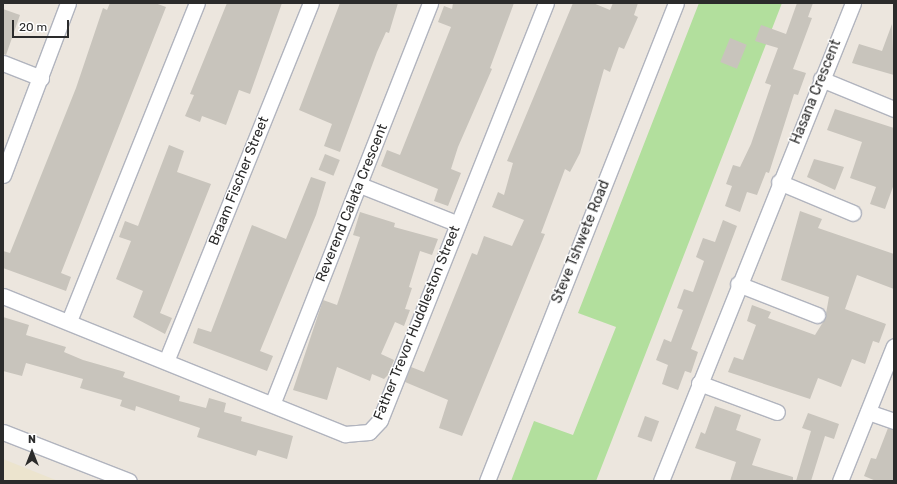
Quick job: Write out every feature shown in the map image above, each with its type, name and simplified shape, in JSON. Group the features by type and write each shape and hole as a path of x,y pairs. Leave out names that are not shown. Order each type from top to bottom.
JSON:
{"street":[{"path":"3,175 41,78 68,3"},
{"path":"69,321 197,3"},
{"name":"Braam Fischer Street","path":"166,360 311,3"},
{"name":"Reverend Calata Crescent","path":"273,402 360,185 430,3"},
{"name":"Father Trevor Huddleston Street","path":"3,296 273,402 346,434 363,434 376,427 456,223 546,3"},
{"name":"Steve Tshwete Road","path":"487,481 676,3"},
{"name":"Hasana Crescent","path":"661,481 738,284 853,3"},
{"path":"3,63 41,78"},
{"path":"821,79 894,109"},
{"path":"780,182 853,213"},
{"path":"360,185 456,223"},
{"path":"738,284 817,315"},
{"path":"840,481 894,346"},
{"path":"699,382 777,412"},
{"path":"868,412 894,421"},
{"path":"3,432 129,481"}],"shaded area":[{"path":"3,459 58,481 3,481"}],"green space":[{"path":"699,3 782,3 596,481 511,481 534,421 573,435 616,327 578,313"}],"building":[{"path":"110,3 155,3 166,7 61,273 71,277 66,291 3,268 3,251 10,253 76,88 103,8 107,10"},
{"path":"227,3 282,3 250,94 239,90 226,125 202,116 200,122 185,116 194,95 190,94"},
{"path":"340,3 398,3 389,33 386,32 377,52 340,152 324,146 332,124 299,110"},
{"path":"453,3 514,3 490,68 492,69 458,147 451,169 461,173 448,206 434,201 438,189 381,166 387,150 400,155 451,27 438,22 444,6 452,9"},
{"path":"573,3 593,3 610,10 613,3 638,3 634,15 638,17 624,49 619,47 610,72 604,69 580,153 570,172 565,169 541,233 545,234 462,436 439,428 448,400 405,382 411,367 424,372 472,253 477,255 484,236 512,246 524,220 492,207 498,192 504,195 513,163 507,161"},
{"path":"797,3 813,3 808,17 812,18 793,69 806,73 798,95 794,94 769,173 766,172 757,195 747,192 740,212 725,206 732,186 726,184 733,165 740,167 751,144 771,85 765,83 778,48 755,41 761,25 786,34"},
{"path":"3,9 20,15 6,55 3,54"},
{"path":"892,24 894,75 852,63 859,44 882,51"},
{"path":"730,38 747,45 737,69 720,62"},
{"path":"835,109 894,128 894,184 885,209 870,204 876,187 850,178 862,142 827,130"},
{"path":"169,145 184,151 177,172 211,184 160,313 172,318 165,334 133,317 143,291 116,279 131,241 119,237 125,221 138,226"},
{"path":"325,154 340,160 333,176 319,170"},
{"path":"814,159 844,167 835,190 807,177"},
{"path":"311,177 326,182 316,215 260,351 273,356 267,371 193,343 198,328 211,332 252,225 286,239"},
{"path":"800,211 822,219 818,228 894,254 894,289 857,275 845,309 886,324 879,343 873,341 865,364 852,359 841,387 818,378 810,399 728,372 734,357 743,360 756,325 747,321 752,305 771,312 768,318 815,335 825,319 829,297 781,280"},
{"path":"360,212 395,223 394,227 438,239 432,255 420,251 409,287 412,288 405,309 410,310 404,326 395,322 381,354 394,360 388,375 384,379 372,374 370,381 337,367 327,400 293,390 323,300 337,305 360,237 353,235"},
{"path":"723,220 737,226 691,349 698,352 691,373 685,371 678,390 662,384 668,365 656,360 664,339 671,342 683,310 677,308 684,289 693,292 704,261 696,257 703,238 715,242"},
{"path":"3,317 29,325 26,335 66,347 64,352 83,360 125,372 123,377 180,396 179,401 206,408 209,398 226,403 224,412 242,417 241,421 293,436 287,459 258,450 256,456 197,437 200,428 136,406 135,411 120,406 122,400 80,388 83,379 26,363 22,376 3,371"},
{"path":"715,406 741,415 736,430 761,439 752,465 793,477 793,481 730,481 736,462 695,448 701,432 705,434"},
{"path":"808,413 839,424 834,439 825,436 811,481 796,481 811,431 802,428"},
{"path":"645,416 659,421 652,442 637,437"},
{"path":"888,428 894,430 894,481 876,481 864,476 871,458 876,459"}]}
